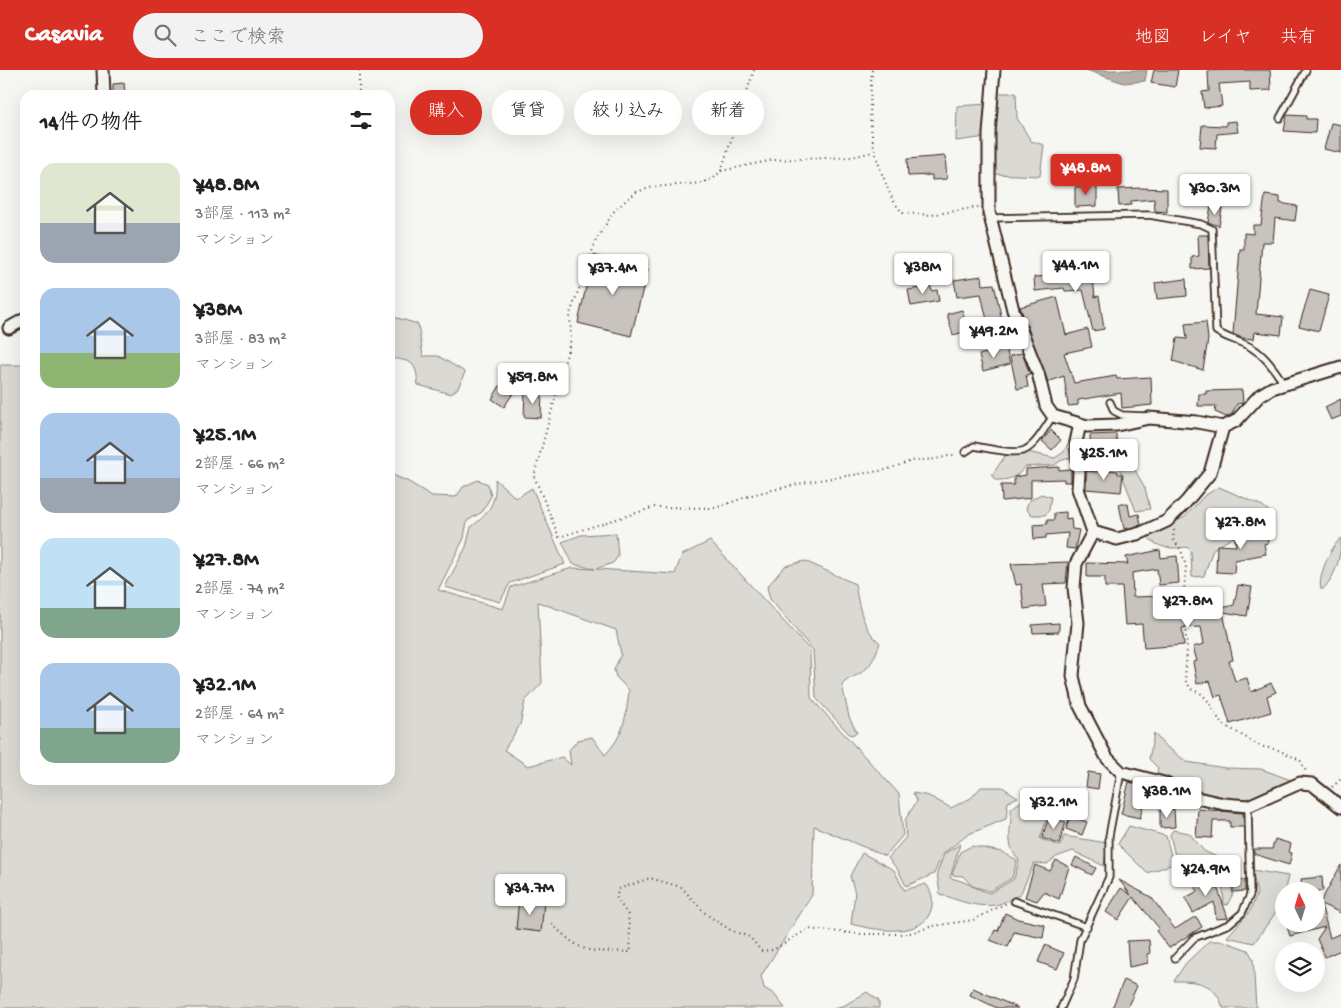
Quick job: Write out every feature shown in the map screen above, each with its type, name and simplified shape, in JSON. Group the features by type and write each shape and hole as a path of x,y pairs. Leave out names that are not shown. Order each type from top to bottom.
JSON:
{"street":[{"path":"103,70 104,90"},
{"path":"994,70 989,134 990,218 1013,310 1038,373 1046,406 1053,416 1080,424 1117,425 1149,418 1196,422 1223,427 1236,421 1260,395 1284,383 1341,367"},
{"path":"8,328 20,322"},
{"path":"1080,424 1076,442 1079,472 1078,489 1093,532 1076,564 1074,588 1078,622 1073,676 1080,706 1107,758 1121,772 1164,784 1197,798 1224,804 1248,806 1300,783 1312,784 1341,807"},
{"path":"1093,532 1117,539 1140,533 1166,521 1210,473 1223,427"}],"lane":[{"path":"1280,118 1306,70"},
{"path":"990,218 1149,215 1201,224 1212,229 1216,331 1228,340 1251,347 1268,361 1284,383"},
{"path":"1110,402 1114,411 1122,415 1143,414 1149,418"},
{"path":"965,452 974,446 1024,451 1032,445 1053,416"},
{"path":"1061,1008 1074,979 1080,940 1109,877 1109,836 1121,772"},
{"path":"1175,958 1194,938 1229,924 1242,913 1250,895 1248,806"},
{"path":"1014,900 1087,927"}],"path":[{"path":"358,70 359,90"},
{"path":"754,70 721,171 714,178 701,183 653,187 636,192 615,210 596,240 570,314 571,340 534,476 560,537 655,507 715,508 755,494 812,481 886,470 910,461 936,459 965,452"},
{"path":"872,70 869,111 873,152 894,203 903,213 930,215 989,206"},
{"path":"721,171 773,160 852,157 873,152"},
{"path":"1176,512 1173,539 1181,550 1186,566 1183,602 1188,648 1185,680 1191,689 1202,694 1209,702 1221,723 1260,746 1278,750 1300,760 1306,768 1308,784"},
{"path":"552,924 574,945 590,952 631,952 628,915 616,897 619,889 650,878 681,887 706,914 732,931 750,937 761,951 773,950 808,929 862,934 907,934 933,926 973,920 1014,900"}],"shaded area":[{"path":"1086,70 1147,70 1145,81 1124,83"},
{"path":"997,93 1016,93 1017,118 1031,141 1044,145 1040,176 994,174 993,142"},
{"path":"988,104 986,137 956,141 957,106"},
{"path":"395,317 418,324 423,356 438,356 465,372 458,388 451,394 418,385 414,367 403,360 395,359"},
{"path":"0,365 20,365 20,785 395,785 395,476 432,496 456,497 463,487 478,480 488,484 491,496 482,512 467,521 464,538 438,590 503,609 511,587 572,568 595,569 573,564 562,542 581,535 616,533 618,556 613,563 596,569 675,574 682,555 710,541 810,650 811,698 899,794 903,835 885,856 814,826 812,895 761,976 764,988 774,994 785,1008 0,1008","holes":["538,602 616,630 621,654 614,670 616,677 629,690 627,709 620,733 605,755 592,737 578,740 569,750 571,765 562,757 528,766 504,750 520,725 525,701 542,683"]},
{"path":"1072,435 1072,457 1055,465 1025,467 1016,476 1004,480 995,480 992,475 1005,456 1027,452 1055,458 1064,452"},
{"path":"1109,453 1127,456 1145,488 1150,509 1136,511 1119,467 1092,470 1087,467 1085,456"},
{"path":"495,479 516,498 532,488 565,564 510,583 500,602 445,587 466,547 471,527 483,517 493,501"},
{"path":"1219,487 1263,506 1274,516 1272,525 1258,524 1238,527 1234,537 1213,549 1204,576 1192,577 1191,551 1187,547 1164,547 1150,540 1146,535 1185,517 1204,496"},
{"path":"1041,494 1051,497 1049,510 1045,515 1032,515 1026,509 1028,502"},
{"path":"1341,538 1337,566 1331,579 1322,590 1320,585 1325,563"},
{"path":"805,561 855,584 865,624 880,643 867,668 848,679 842,685 849,717 857,733 850,735 816,698 813,650 770,599 767,587 785,566"},
{"path":"1154,733 1163,744 1187,762 1225,768 1261,769 1291,780 1246,801 1212,795 1156,777 1158,768 1149,759"},
{"path":"981,787 1002,787 1018,797 1008,802 1006,819 969,834 942,854 934,874 906,886 898,870 888,858 906,837 905,820 917,801 913,793 929,796 951,808 971,798"},
{"path":"1069,791 1078,796 1074,805 1062,812 1048,815 1040,839 1060,846 1064,836 1107,843 1104,866 1073,851 1056,857 1047,864 1034,863 1020,895 995,905 974,904 940,894 937,873 944,854 960,844 950,878 990,893 1014,879 1019,860 1014,854 1010,842 1011,809 1032,797"},
{"path":"1129,826 1166,836 1173,864 1147,873 1118,844"},
{"path":"1173,830 1189,833 1204,851 1221,859 1226,865 1233,894 1227,905 1224,904 1223,890 1217,879 1206,876 1202,869 1192,869 1187,874 1179,872 1170,835"},
{"path":"972,846 1002,852 1017,860 1012,878 990,891 972,886 963,876 952,875 960,852"},
{"path":"862,853 894,870 904,890 926,884 931,893 932,906 926,919 908,929 896,930 884,930 851,924 855,893 850,876"},
{"path":"1252,870 1288,876 1287,882 1275,882 1275,913 1254,943 1227,937 1250,911 1257,894"},
{"path":"1209,941 1223,941 1248,950 1253,959 1256,1008 1223,1008 1220,999 1210,988 1198,983 1174,981 1186,963"},
{"path":"867,992 879,1001 879,1008 835,1008 845,1005"}],"building":[{"path":"1154,70 1178,70 1175,87 1151,83"},
{"path":"1270,70 1271,90 1250,91 1250,82 1219,84 1222,106 1204,108 1202,92 1209,91 1208,71"},
{"path":"124,83 125,90 113,90 113,84"},
{"path":"1287,115 1306,116 1306,119 1316,119 1315,133 1284,131"},
{"path":"1236,121 1238,132 1217,134 1216,148 1200,147 1202,125 1226,126 1226,122"},
{"path":"1331,123 1341,125 1341,153 1324,149"},
{"path":"945,156 947,179 932,180 932,175 908,176 907,159"},
{"path":"1206,183 1215,183 1215,203 1189,203 1189,201 1184,201 1184,190 1188,190 1188,186 1206,186"},
{"path":"1097,186 1097,206 1075,207 1075,187"},
{"path":"1118,189 1167,189 1167,212 1155,211 1154,199 1131,201 1131,205 1119,206"},
{"path":"1265,195 1280,197 1280,203 1297,206 1295,221 1275,218 1273,242 1262,242 1256,314 1283,317 1281,335 1255,332 1254,339 1242,338 1233,334 1240,249 1244,249 1244,233 1253,234 1253,225 1261,225"},
{"path":"1211,206 1222,208 1219,226 1208,222"},
{"path":"1198,235 1208,235 1209,268 1192,269 1192,257 1199,256"},
{"path":"593,255 648,269 631,336 578,323"},
{"path":"1087,274 1087,279 1093,278 1095,297 1099,296 1104,329 1093,331 1083,290 1065,291 1064,288 1035,291 1034,277"},
{"path":"982,276 983,285 994,284 1004,329 990,333 981,294 957,297 954,280"},
{"path":"1186,279 1187,296 1157,299 1155,283"},
{"path":"928,280 932,291 937,290 939,301 911,306 908,290 921,288 919,282"},
{"path":"1310,290 1329,295 1319,331 1299,326"},
{"path":"1057,297 1066,335 1088,329 1092,347 1064,353 1074,383 1116,376 1117,379 1151,377 1152,405 1122,408 1121,393 1078,400 1078,405 1068,406 1064,376 1048,382 1020,307"},
{"path":"962,310 968,331 953,335 947,314"},
{"path":"1206,322 1208,339 1203,370 1173,361 1177,338 1187,339 1185,324"},
{"path":"1006,348 1010,364 983,371 979,355"},
{"path":"1022,353 1030,374 1026,375 1028,387 1017,389 1010,356"},
{"path":"501,384 514,392 504,407 492,399"},
{"path":"1242,390 1243,403 1237,404 1232,414 1226,417 1215,412 1216,406 1198,406 1199,394 1206,394 1206,391"},
{"path":"525,392 542,392 541,418 524,417"},
{"path":"1341,399 1341,416 1331,420 1325,407"},
{"path":"1051,430 1061,440 1052,450 1042,441"},
{"path":"1116,434 1117,450 1091,451 1090,435"},
{"path":"1059,467 1059,470 1071,469 1071,482 1064,482 1064,479 1031,480 1031,498 1002,501 1001,485 1014,485 1014,477 1026,475 1026,469"},
{"path":"1098,469 1118,471 1118,474 1123,474 1121,492 1086,489 1086,471 1097,472"},
{"path":"1119,504 1128,504 1130,516 1139,514 1141,525 1124,529"},
{"path":"1066,512 1066,519 1071,518 1072,529 1079,530 1075,549 1066,548 1068,533 1046,535 1046,538 1034,539 1033,525 1047,524 1047,520 1054,520 1054,513"},
{"path":"1266,528 1268,543 1264,544 1266,554 1235,560 1234,573 1216,572 1217,545 1236,546 1234,534"},
{"path":"1160,550 1161,558 1177,556 1179,583 1159,585 1157,569 1132,573 1133,597 1164,596 1164,603 1186,599 1185,591 1210,590 1211,611 1234,605 1238,585 1252,587 1247,616 1223,612 1233,660 1229,661 1235,681 1247,678 1251,692 1271,683 1276,692 1267,696 1271,712 1230,724 1221,695 1215,697 1210,681 1197,684 1193,662 1197,661 1193,647 1204,644 1201,627 1182,628 1184,645 1144,648 1142,624 1125,625 1122,587 1105,587 1105,577 1087,577 1087,563 1128,564 1126,557"},
{"path":"1068,562 1066,583 1043,584 1046,606 1024,609 1021,584 1016,585 1011,564"},
{"path":"1059,623 1059,632 1033,633 1032,625"},
{"path":"1088,772 1100,774 1098,789 1086,787"},
{"path":"1129,782 1166,792 1162,806 1144,801 1140,818 1121,814"},
{"path":"1174,809 1175,827 1160,828 1160,810"},
{"path":"1198,809 1243,813 1244,827 1230,827 1230,821 1213,821 1212,838 1196,837"},
{"path":"1070,816 1087,822 1082,835 1066,829"},
{"path":"1049,817 1066,822 1059,844 1042,838"},
{"path":"1275,839 1291,844 1289,852 1292,853 1289,865 1254,854 1254,849 1272,849"},
{"path":"1076,857 1096,868 1092,875 1072,865"},
{"path":"1056,860 1069,867 1059,899 1044,892 1037,901 1025,897 1035,865 1050,871"},
{"path":"1341,865 1341,913 1325,906 1325,894"},
{"path":"1197,872 1207,885 1215,881 1228,918 1216,919 1214,902 1193,913 1185,898 1198,891 1188,878"},
{"path":"1322,877 1322,882 1301,882 1301,879"},
{"path":"1119,880 1151,897 1175,929 1193,918 1197,918 1202,927 1169,948 1156,931 1159,928 1133,897 1118,920 1106,912 1121,888 1131,895"},
{"path":"1233,880 1245,880 1245,891 1233,892"},
{"path":"519,899 544,902 541,932 516,929"},
{"path":"1005,913 1018,919 1045,925 1043,938 1014,932 1008,947 990,940 995,930 998,931"},
{"path":"1325,919 1330,938 1341,933 1341,950 1325,957 1325,942 1318,942 1317,939 1322,932 1325,932"},
{"path":"1289,932 1306,932 1290,936"},
{"path":"1149,940 1150,954 1147,954 1148,963 1129,967 1127,941"},
{"path":"1045,945 1064,953 1057,969 1038,962"},
{"path":"1124,980 1137,986 1127,1008 1112,1008"},
{"path":"973,988 1018,1008 997,1008 970,995"}]}
